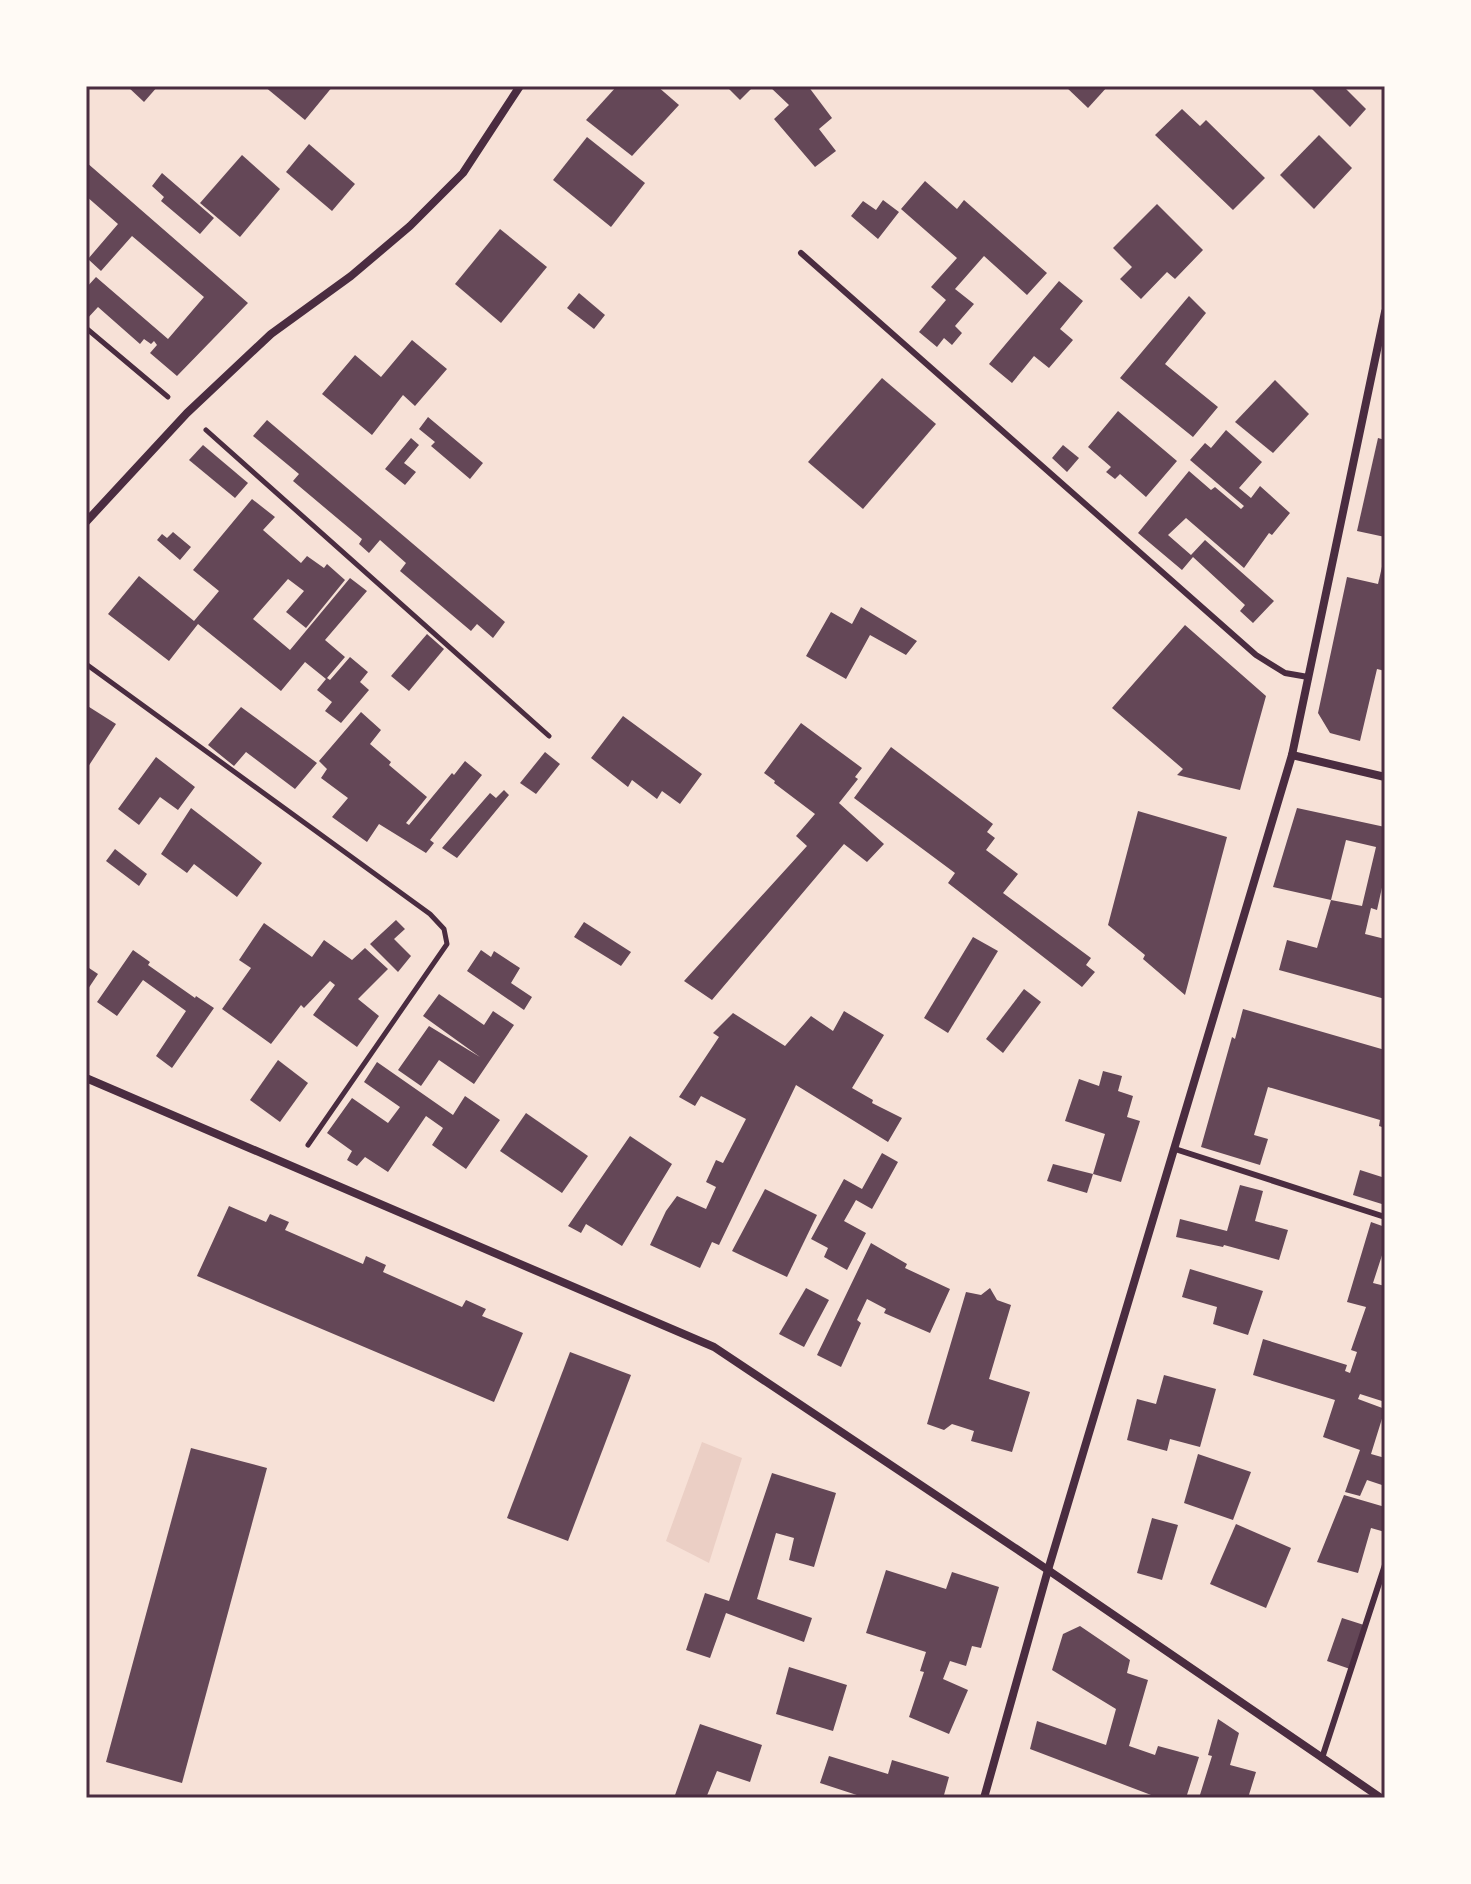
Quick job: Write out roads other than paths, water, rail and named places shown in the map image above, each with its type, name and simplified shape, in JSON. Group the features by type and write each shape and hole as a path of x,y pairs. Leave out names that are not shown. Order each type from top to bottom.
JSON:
{"street":[{"path":"86,522 187,413 271,334 351,276 410,226 463,173 520,86"},
{"path":"984,1798 1048,1570 1292,755 1385,312"},
{"path":"1292,755 1385,777"},
{"path":"86,1078 714,1347 1381,1798"}],"lane":[{"path":"801,253 1256,655 1285,673 1308,677"},
{"path":"1175,1149 1385,1217"},
{"path":"1322,1758 1385,1565"}]}
